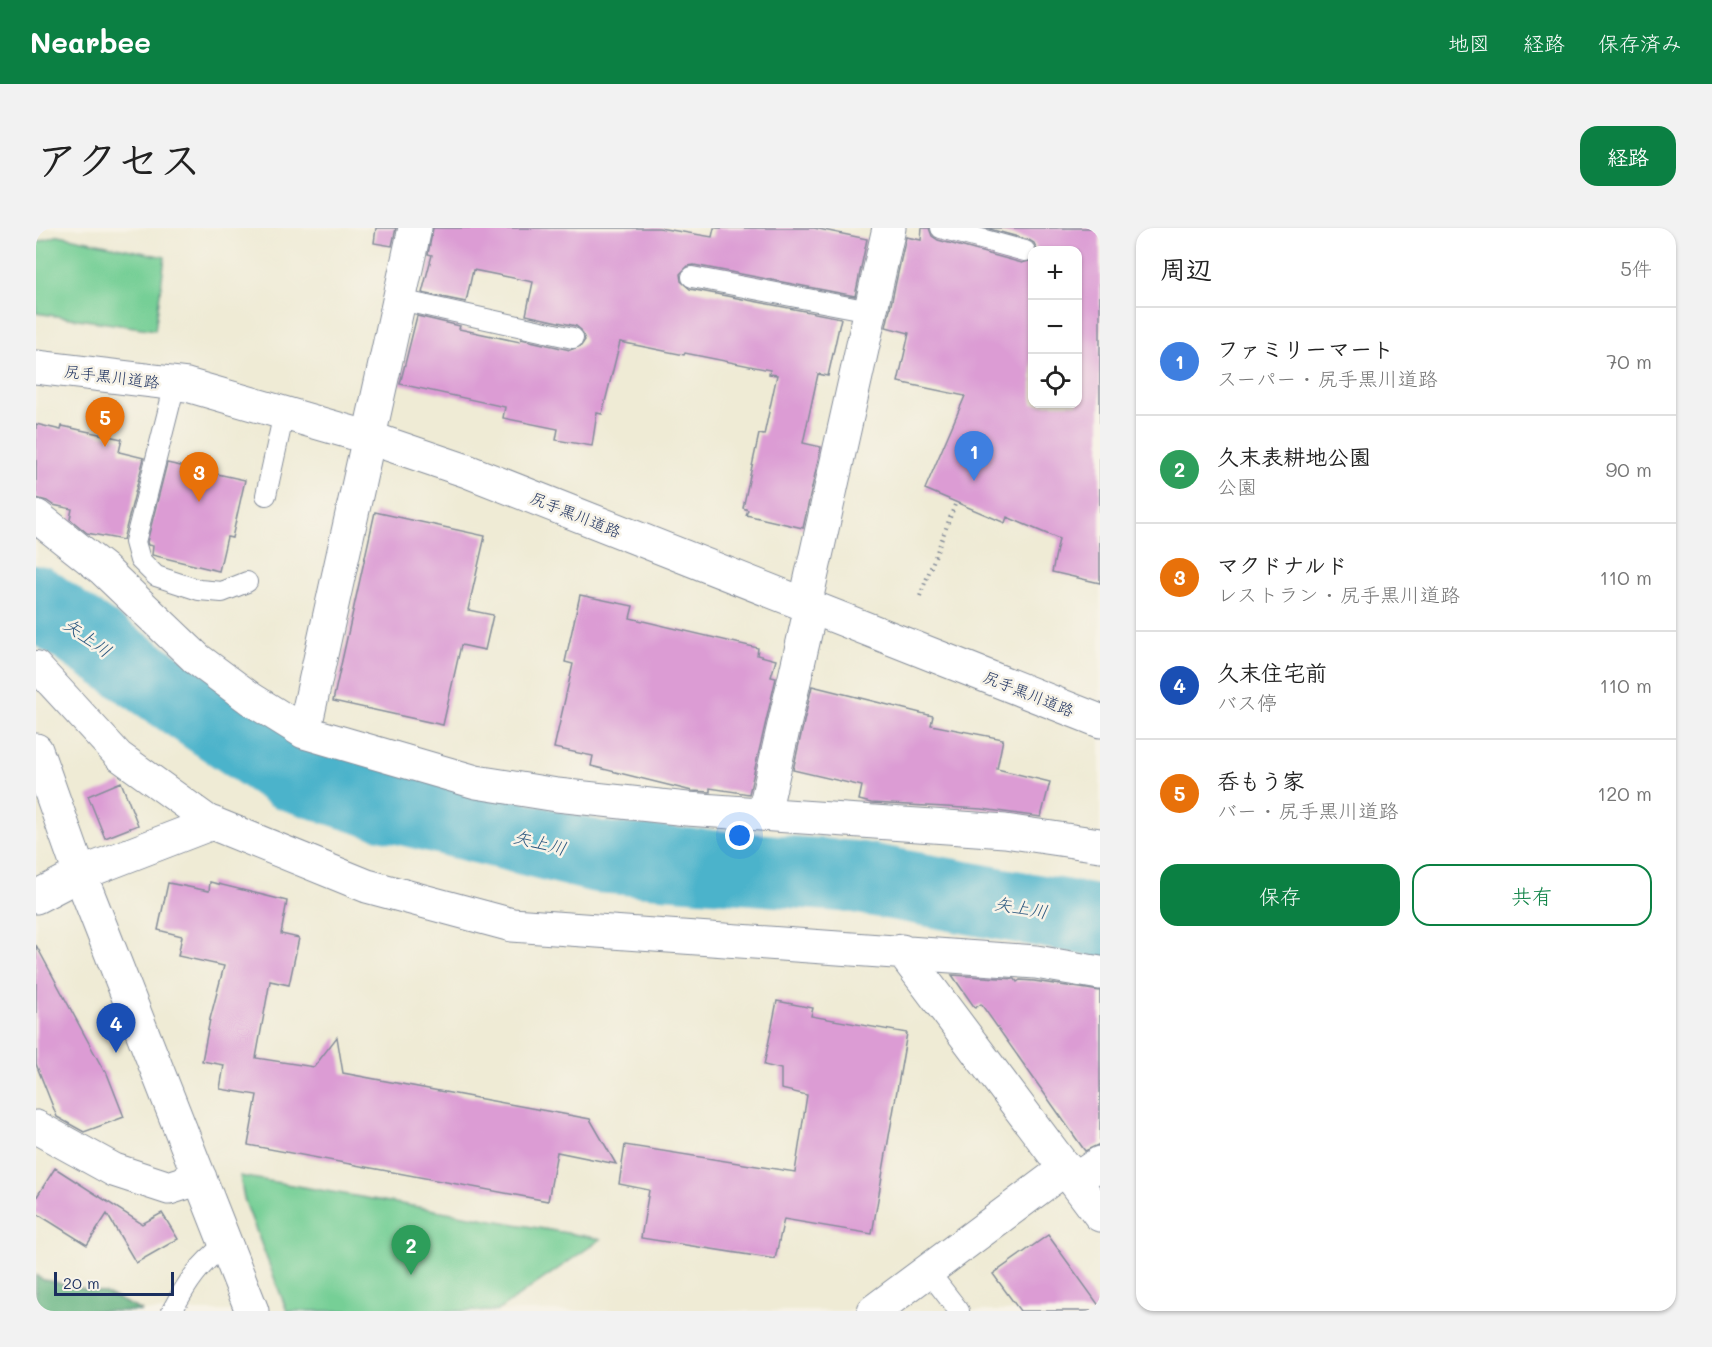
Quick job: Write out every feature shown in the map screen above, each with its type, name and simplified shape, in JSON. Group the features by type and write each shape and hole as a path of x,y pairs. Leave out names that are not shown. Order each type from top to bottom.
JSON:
{"street":[{"path":"304,732 312,660 370,438 415,228"},
{"path":"764,813 889,228"},
{"name":"尻手黒川道路","path":"36,367 187,385 370,438 467,471 1100,721"},
{"path":"36,516 60,532 103,569 197,659 251,699 304,732 476,782 557,795 687,809 1005,831 1100,844"},
{"path":"36,666 119,756 212,823 367,886 512,925 902,951 1036,962 1100,973"},
{"path":"36,750 80,874 252,1311"},
{"path":"36,897 80,874 212,823"},
{"path":"902,951 1080,1170 1100,1215"},
{"path":"36,1127 114,1170 169,1188 200,1178"},
{"path":"874,1311 928,1271 1080,1170"}],"lane":[{"path":"941,228 1025,251"},
{"path":"692,276 870,311"},
{"path":"400,300 573,338"},
{"path":"175,384 135,542 140,560 156,576 199,590 222,592 247,582"},
{"path":"266,495 284,413"},
{"path":"172,1311 186,1284 200,1266 226,1244"},
{"path":"928,1271 959,1311"}],"path":[{"path":"920,596 957,502"}],"green space":[{"path":"59,235 165,257 155,330 36,313 36,243"},
{"path":"240,1176 601,1239 497,1311 287,1311 244,1199"},
{"path":"36,1275 41,1279 108,1294 142,1311 36,1311"}],"building":[{"path":"376,228 396,228 392,246 374,243"},
{"path":"433,228 659,228 712,237 714,228 814,228 867,239 855,296 694,265 688,266 680,274 681,281 690,289 841,318 828,376 818,374 803,443 821,447 803,528 746,515 748,510 743,508 759,434 764,435 777,375 769,374 770,370 620,342 602,414 597,413 592,446 556,440 558,429 503,418 505,407 400,384 417,316 460,326 459,329 570,350 581,346 585,340 581,330 576,326 526,315 533,282 473,270 466,302 422,293 432,255 428,254"},
{"path":"922,228 929,228 932,236 938,240 1022,263 1028,261 1028,408 1082,408 1082,246 1035,246 1029,240 986,228 1100,228 1100,583 1052,572 1059,539 1007,517 1005,523 925,489 965,396 898,382 909,333 886,327 906,237 921,240"},
{"path":"36,424 61,430 62,426 122,439 119,452 144,458 123,540 87,533 70,519 72,509 36,498"},
{"path":"167,463 245,480 232,538 227,537 219,571 152,555 153,546 148,545 147,542"},
{"path":"375,512 485,536 468,610 493,615 485,650 461,645 443,725 333,701"},
{"path":"580,595 633,606 630,618 758,648 757,655 776,660 771,677 776,678 749,794 710,788 710,792 692,791 591,766 593,756 554,748 573,664 565,662"},
{"path":"812,686 933,716 931,725 1003,739 997,769 1050,782 1041,817 982,809 871,803 859,800 862,786 793,770"},
{"path":"121,782 138,825 105,838 88,796"},
{"path":"210,882 287,901 281,934 299,938 289,985 270,981 256,1058 314,1067 337,1037 343,1073 590,1119 616,1164 557,1152 548,1201 248,1145 257,1095 220,1089 224,1065 202,1061 224,966 178,956 182,936 158,930 168,883 209,891"},
{"path":"36,945 106,1071 124,1117 84,1132 57,1117 36,1064"},
{"path":"952,975 1015,979 1017,982 1020,980 1034,981 1100,991 1100,1144 1085,1151 981,1004 975,1008"},
{"path":"777,1001 813,1008 811,1016 907,1033 872,1234 784,1219 775,1259 641,1238 649,1190 619,1184 625,1145 795,1172 807,1095 781,1089 781,1069 764,1065"},
{"path":"55,1168 142,1224 162,1213 178,1239 136,1263 107,1214 87,1245 36,1213 36,1198"},
{"path":"1048,1235 1100,1307 1100,1311 1020,1311 993,1274"}],"waterway":[{"name":"矢上川","path":"36,601 288,774 371,801 598,857 855,877 1100,922"}],"place":[{"name":"呑もう家","path":"105,447"},
{"name":"ファミリーマート","path":"974,481"},
{"name":"マクドナルド","path":"199,502"},
{"name":"久末住宅前","path":"116,1053"},
{"name":"久末表耕地公園","path":"411,1275"}]}
